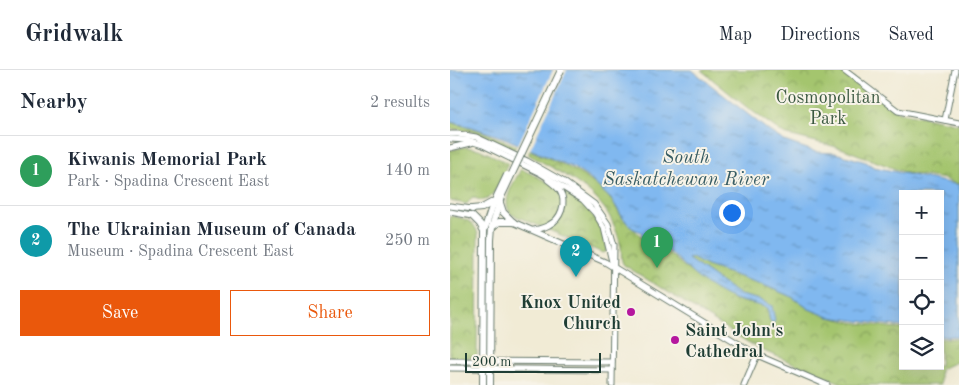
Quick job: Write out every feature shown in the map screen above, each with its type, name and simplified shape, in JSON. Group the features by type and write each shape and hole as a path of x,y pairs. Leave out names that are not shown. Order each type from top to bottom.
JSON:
{"main road":[{"path":"490,385 490,248 492,227 500,196 557,70"},
{"path":"484,231 472,213 500,196 562,70"},
{"path":"500,196 501,207 506,216 513,222"},
{"path":"483,385 484,231 494,201"},
{"path":"492,227 499,222 513,222"}],"street":[{"path":"844,70 898,111 959,123"},
{"path":"944,120 954,70"},
{"path":"450,134 476,137 545,170 589,199 601,214 612,234 615,260 613,266"},
{"path":"450,139 475,142 540,173 583,200 595,213 604,228 613,266 612,385"},
{"path":"450,148 475,142"},
{"path":"534,230 549,226 559,218 562,210 563,199 560,191 540,173"},
{"path":"450,206 472,213"},
{"path":"450,212 472,213"},
{"path":"513,222 613,266 757,355 827,385"},
{"path":"744,385 757,355"},
{"path":"450,361 483,364 612,362"},
{"path":"450,368 483,364"},
{"path":"491,364 612,370"}],"green space":[{"name":"Cosmopolitan Park","path":"701,70 841,70 899,112 959,124 959,184 945,179 906,173 841,148 784,134"},
{"path":"450,122 481,131 516,146 514,149 475,133 450,129"},
{"path":"465,147 479,149 508,163 492,195 482,200 472,197 467,204 450,201 450,150"},
{"path":"529,150 584,176 603,191 613,202 626,223 643,239 649,240 662,248 713,288 738,301 767,308 770,321 772,306 760,300 740,295 688,259 692,258 707,266 761,284 792,297 809,309 829,317 850,322 899,328 899,370 940,370 940,385 846,385 759,349 624,265 621,247 612,221 597,199 576,182 529,155"},
{"path":"521,169 563,191 588,210 604,235 607,251 603,253 511,214 508,209 508,197"},
{"path":"450,216 464,219 471,223 478,235 477,356 473,358 450,358"},
{"path":"959,338 959,361 944,367 944,339"}],"water":[{"name":"South Saskatchewan River","path":"450,70 692,70 784,141 816,152 835,153 866,162 874,167 959,185 959,336 944,337 944,190 899,190 899,326 829,317 809,309 792,297 761,284 707,266 692,258 688,259 740,295 760,300 772,306 774,323 770,321 767,308 720,293 697,277 662,246 643,238 641,232 632,228 623,218 612,200 590,179 574,168 504,138 450,122"}],"pier":[{"path":"553,70 567,70 529,152 517,147"}],"place":[{"name":"Kiwanis Memorial Park","path":"657,268"},
{"name":"The Ukrainian Museum of Canada","path":"576,277"},
{"name":"Knox United Church","path":"631,312"},
{"name":"Saint John's Cathedral","path":"675,340"}]}
